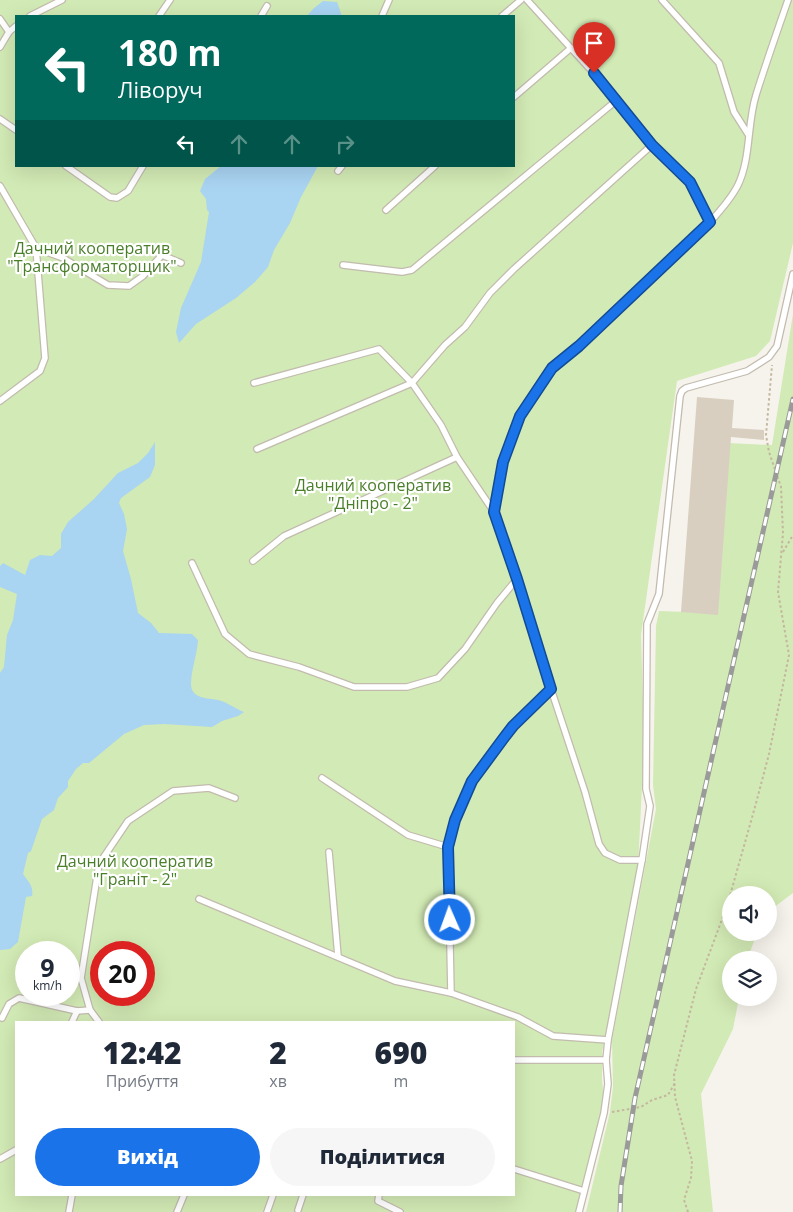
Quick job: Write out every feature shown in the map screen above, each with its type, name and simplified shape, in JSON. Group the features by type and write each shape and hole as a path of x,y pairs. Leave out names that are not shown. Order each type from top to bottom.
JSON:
{"lane":[{"path":"32,15 62,0"},
{"path":"160,15 170,0"},
{"path":"382,15 389,0"},
{"path":"503,15 521,0"},
{"path":"527,0 617,100 652,145 690,182 710,222"},
{"path":"662,0 719,63 734,112 748,134"},
{"path":"494,512 503,462 520,416 552,368 579,346 710,222 728,201 738,184 745,164 748,134 756,96 788,0"},
{"path":"262,15 267,6"},
{"path":"0,19 9,32"},
{"path":"0,47 9,32 15,27"},
{"path":"515,96 570,48"},
{"path":"344,265 402,272 412,270 617,100"},
{"path":"0,118 15,129"},
{"path":"257,449 412,383 445,345 465,327 490,293 652,145"},
{"path":"67,167 110,196 117,198 128,191 142,167"},
{"path":"386,210 434,167"},
{"path":"0,186 36,248 45,358 40,371 0,401"},
{"path":"36,248 63,258 108,285 129,286 144,276 162,255 181,263"},
{"path":"579,1212 604,1113 608,1084 606,1060 608,1040 642,860 650,806 646,788 647,624 659,594 680,396 686,388 747,371 769,357 777,346 793,274"},
{"path":"254,383 380,349 412,383 441,424 456,458 494,512 517,579 600,844 605,853 620,860 642,860"},
{"path":"253,561 284,536 456,458"},
{"path":"192,564 225,634 249,654 299,667 354,687 407,687 438,678 465,649 517,579"},
{"path":"451,992 448,847 455,820 472,781 513,726 551,689"},
{"path":"322,778 408,835 448,847"},
{"path":"98,1021 90,1010 81,978 99,864 128,821 173,791 209,788 235,798"},
{"path":"330,852 338,956"},
{"path":"199,899 395,981 451,992 518,1017 553,1036 608,1040"},
{"path":"2,1018 9,1004 19,998 77,1011 90,1010"},
{"path":"72,1021 77,1011"},
{"path":"515,1060 606,1060"},
{"path":"0,1159 15,1151"},
{"path":"515,1169 584,1191"},
{"path":"69,1212 72,1196"},
{"path":"177,1212 184,1196"},
{"path":"267,1212 273,1196"},
{"path":"298,1210 303,1196"},
{"path":"379,1196 378,1201 400,1212"}],"path":[{"path":"688,1212 684,1200 692,1161 676,1097 674,1075 696,989 727,906 769,754 789,655 778,592 783,534 781,487 769,452 766,435 772,366 777,346"},
{"path":"782,554 793,535"},
{"path":"604,1113 641,1107 652,1100 668,1095 675,1083"}],"green space":[{"path":"0,0 793,0 793,243 770,341 756,356 677,381 641,635 644,744 637,889 602,1052 605,1110 581,1212 0,1212"},
{"path":"793,314 793,893 777,905 777,886 722,886 722,941 754,941 750,951 722,951 722,1006 737,1006 733,1029 701,1094 713,1212 586,1212 610,1112 613,1087 612,1040 656,809 653,785 656,626 659,611 714,613 727,443 772,445"}],"water":[{"path":"323,1 337,2 342,15 308,15"},
{"path":"220,167 317,167 301,197 290,223 274,250 268,267 255,282 236,298 196,324 179,343 176,332 181,308 201,262 209,212 206,199 200,191 205,179"},
{"path":"155,442 155,465 150,477 121,498 119,503 124,514 127,529 123,551 138,613 151,623 159,633 192,634 198,640 191,679 194,693 201,697 221,701 244,712 212,727 164,724 144,725 124,734 89,763 83,763 76,769 68,781 68,787 58,798 54,810 42,819 31,851 28,853 23,874 30,884 32,896 26,897 18,941 15,941 15,945 10,949 0,950 0,673 4,667 7,635 13,620 17,594 0,587 0,566 3,563 25,575 30,560 40,555 52,556 61,548 61,534 68,522 94,499 118,473 138,463"}],"building":[{"path":"697,397 734,400 732,428 764,430 764,440 731,437 718,615 681,612"}],"railway":[{"path":"620,1212 621,1186 635,1098 793,399"}],"route":[{"path":"450,920 448,847 455,820 472,781 513,726 551,689 494,512 503,462 520,416 552,368 579,346 710,222 690,182 652,145 594,73"}],"park label":[{"name":"Дачний кооператив \"Трансформаторщик\"","path":"92,257"},
{"name":"Дачний кооператив \"Дніпро - 2\"","path":"373,494"},
{"name":"Дачний кооператив \"Граніт - 2\"","path":"135,870"}]}
